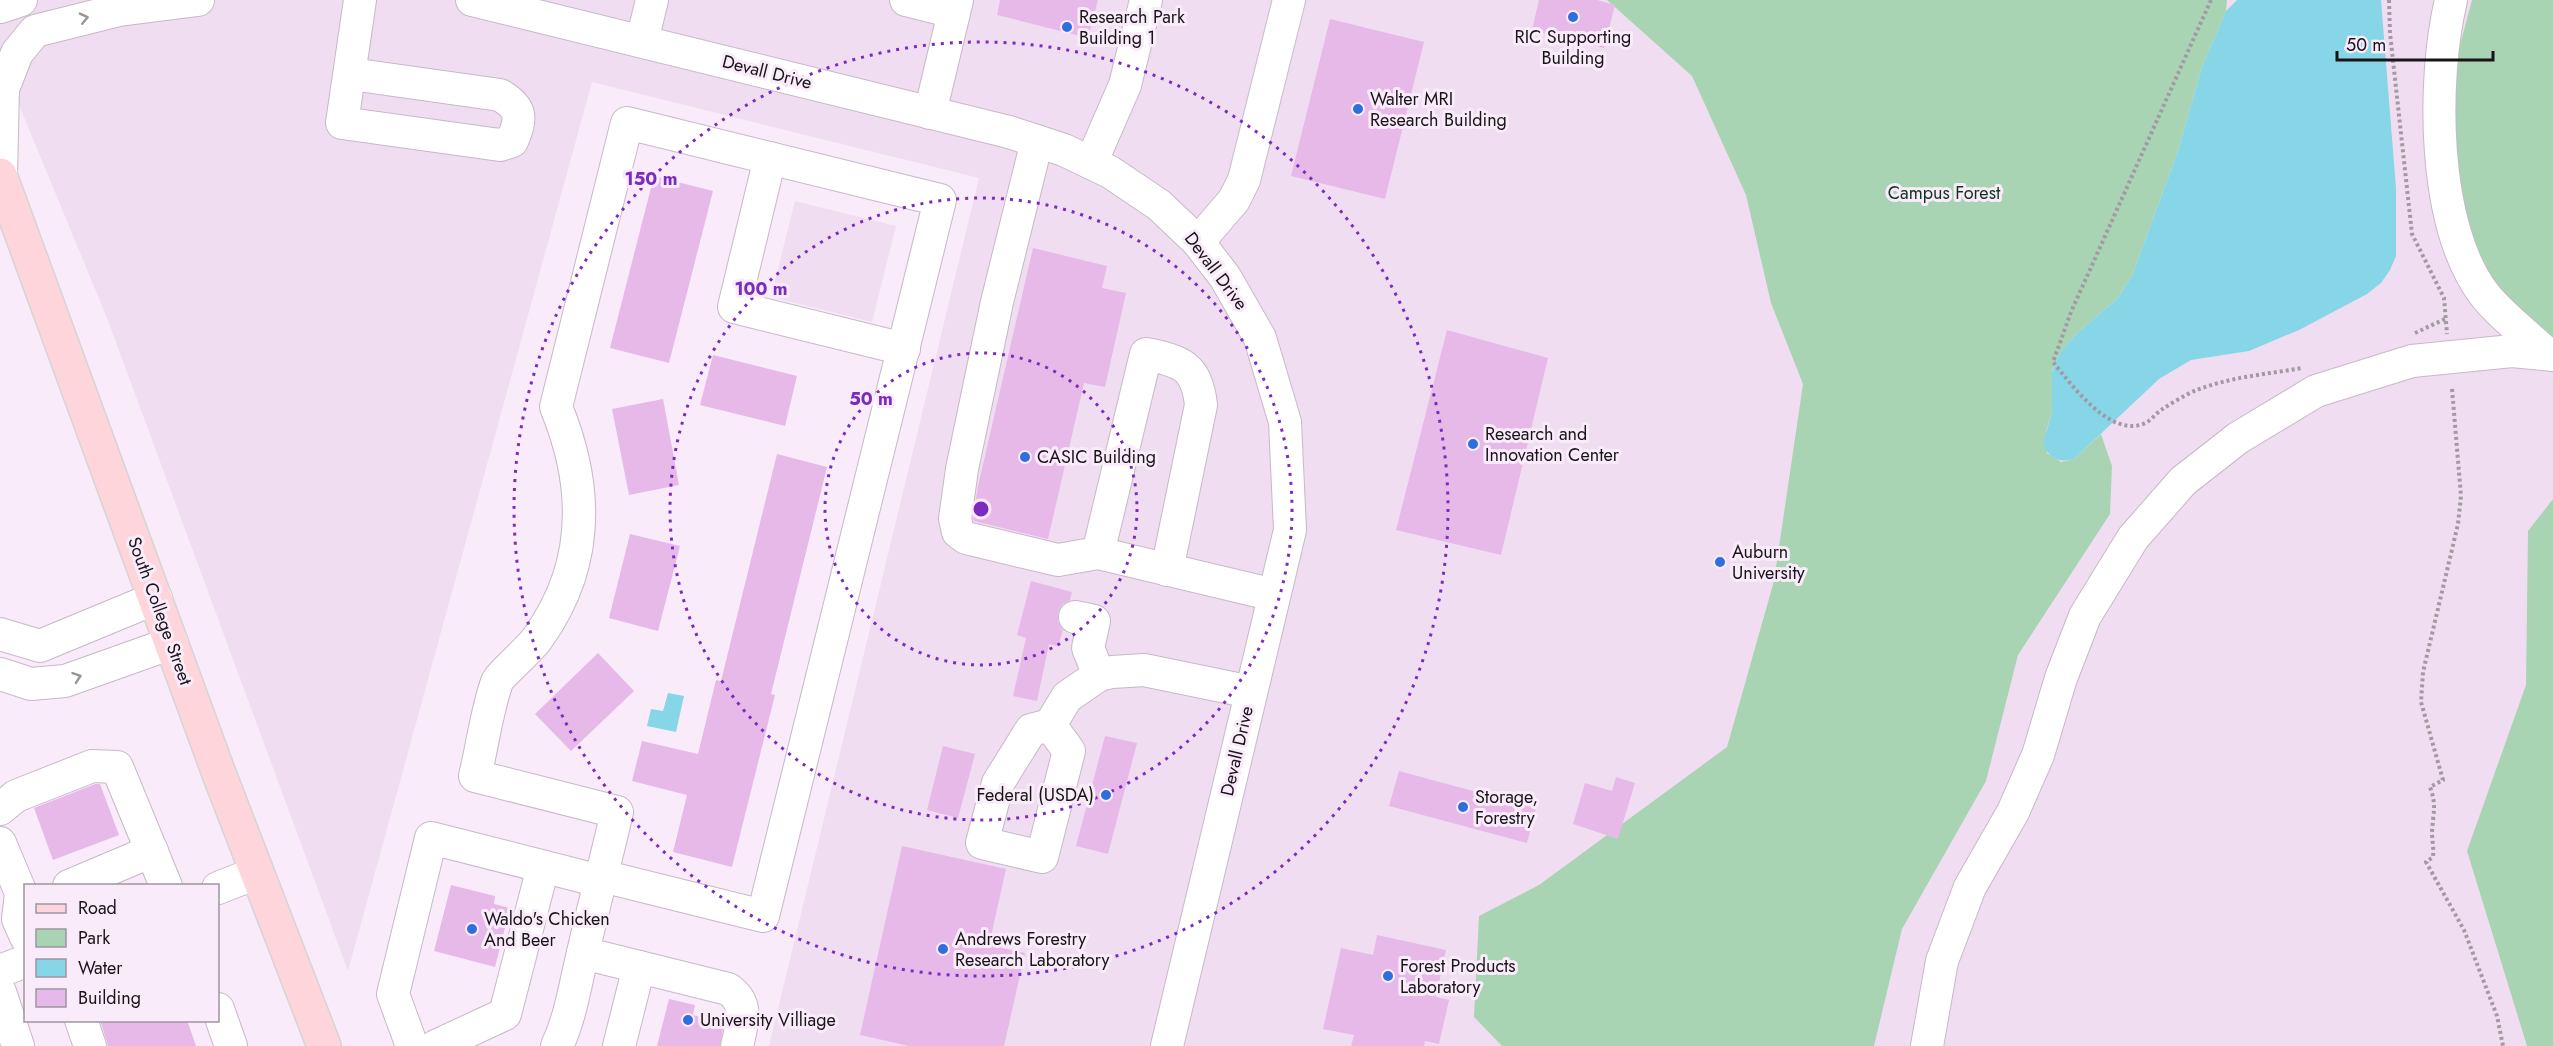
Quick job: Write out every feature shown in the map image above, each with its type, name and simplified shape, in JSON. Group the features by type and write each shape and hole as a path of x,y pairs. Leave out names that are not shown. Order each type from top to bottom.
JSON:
{"main road":[{"name":"South College Street","path":"0,176 256,873 324,1046"}],"street":[{"path":"0,7 21,0"},
{"path":"0,41 119,10 198,0"},
{"path":"351,74 500,95 514,103 518,111 518,128 512,141 500,145 342,123 351,74 360,0"},
{"name":"Devall Drive","path":"472,0 1038,141 1091,162 1129,184 1158,205 1198,242 1225,278 1260,338 1285,422 1290,530 1167,1046"},
{"path":"642,41 652,0"},
{"path":"906,0 956,6 930,113"},
{"path":"1091,162 1125,85 1146,0"},
{"path":"1198,242 1234,200 1244,180 1289,0"},
{"path":"2451,0 2442,60 2439,108 2448,205 2460,252 2484,294 2550,355"},
{"path":"0,176 3,89 17,53 35,31"},
{"path":"412,1046 393,994 431,838 543,867 601,879 764,916 940,200 627,123 556,407 570,440 576,468 580,506 577,543 567,582 553,614 520,659 498,680 475,776 617,812 601,879 583,953 562,1036 557,1046"},
{"path":"1038,141 997,302 962,469 955,519 958,532 966,538 1058,560 1098,553 1274,596"},
{"path":"770,158 734,307 904,348"},
{"path":"1927,1046 1942,961 1970,887 2013,812 2038,755 2061,678 2085,616 2133,538 2182,481 2238,438 2316,391 2412,362 2512,351 2550,355"},
{"path":"1098,553 1146,354 1173,360 1190,369 1199,387 1201,405 1167,570"},
{"path":"0,634 40,646 156,598"},
{"path":"1075,617 1094,621 1088,648 1100,675"},
{"path":"0,674 31,684 65,681 172,643"},
{"path":"31,684 40,646"},
{"path":"1050,725 1066,697 1100,675 1144,670 1251,692"},
{"path":"0,809 16,796 92,766 117,767 166,884"},
{"path":"0,843 23,894 18,919 24,932"},
{"path":"71,884 152,851"},
{"path":"436,1046 505,1014 543,867"},
{"path":"219,888 256,873"},
{"path":"583,953 728,989 734,993 743,1007 744,1017 737,1046"},
{"path":"0,971 24,962"},
{"path":"619,1046 639,967"},
{"path":"0,992 18,1046"},
{"path":"219,1012 231,1046"},
{"path":"82,1022 90,1046"}],"path":[{"path":"2211,0 2071,312 2053,362 2083,398 2106,419 2132,426 2144,424 2161,410 2197,390 2246,377 2305,367"},
{"path":"2390,0 2390,33 2412,234 2444,298 2447,341"},
{"path":"2410,335 2445,319"},
{"path":"2452,389 2461,496 2458,524 2423,672 2421,702 2443,780 2430,787 2436,802 2432,831 2434,852 2433,857 2426,862 2464,930 2497,1016 2503,1046"}],"shaded area":[{"name":"Auburn University","path":"0,0 2553,0 2553,1046 769,1046 979,178 592,82 348,971 107,318 0,59"},
{"path":"795,201 896,226 872,322 771,297"}],"green space":[{"name":"Campus Forest","path":"1607,0 2227,0 2226,11 2202,67 2178,151 2132,276 2117,299 2076,334 2059,354 2052,371 2052,412 2046,432 2047,453 2061,462 2074,459 2101,434 2112,466 2110,514 2018,655 1986,781 1902,929 1874,1046 1502,1046 1474,1017 1479,916 1539,885 1727,747 1774,581 1803,384 1771,303 1746,195 1692,76"},
{"path":"2472,0 2553,0 2553,336 2531,335 2503,302 2467,233 2449,115 2459,49"},
{"path":"2553,499 2553,1046 2527,1046 2467,851 2526,685 2528,531"}],"water":[{"path":"2237,0 2381,0 2396,188 2396,256 2381,283 2367,294 2299,330 2249,351 2191,360 2159,379 2074,459 2055,459 2043,444 2052,412 2052,372 2059,354 2076,334 2117,299 2132,276 2178,151 2202,67 2226,11"},
{"path":"668,693 684,696 676,732 647,726 651,709 663,711"}],"building":[{"name":"Research Park Building 1","path":"1000,0 1098,0 1088,38 997,15"},
{"name":"RIC Supporting Building","path":"1539,0 1597,0 1615,5 1604,48 1532,30"},
{"name":"Walter MRI Research Building","path":"1330,19 1424,42 1385,199 1291,176"},
{"path":"654,176 713,191 669,363 610,348"},
{"name":"CASIC Building","path":"1033,248 1107,266 1102,288 1126,293 1105,387 1084,383 1048,539 974,521 973,518 978,486"},
{"name":"Research and Innovation Center","path":"1447,330 1548,358 1501,555 1396,530"},
{"path":"713,355 797,376 785,426 700,405"},
{"path":"663,399 679,485 629,495 612,409"},
{"path":"777,454 827,467 771,694 775,695 732,867 673,852 687,795 632,781 642,741 698,754 716,680 721,681"},
{"path":"630,534 680,546 658,631 609,618"},
{"path":"1031,581 1072,592 1070,600 1062,605 1058,613 1058,622 1063,630 1058,646 1049,644 1037,701 1013,696 1026,638 1017,635"},
{"path":"598,653 634,691 571,751 535,714"},
{"name":"Federal (USDA)","path":"1105,736 1137,743 1108,854 1076,846"},
{"name":"Federal (USDA)","path":"943,746 975,754 958,818 927,810"},
{"name":"Storage, Forestry","path":"1399,771 1536,808 1527,843 1389,806"},
{"path":"1616,777 1635,783 1618,839 1573,824 1585,783 1612,791"},
{"path":"100,784 119,835 53,860 34,808"},
{"name":"Andrews Forestry Research Laboratory","path":"902,846 1006,869 989,945 1025,953 1004,1046 909,1046 860,1035"},
{"name":"Waldo's Chicken And Beer","path":"451,885 495,896 494,904 510,908 495,967 434,951"},
{"name":"Forest Products Laboratory","path":"1377,935 1446,950 1436,997 1449,1000 1439,1044 1425,1041 1424,1046 1351,1046 1354,1035 1323,1029 1341,948 1373,955"},
{"name":"University Villiage","path":"669,999 695,1005 693,1015 724,1023 720,1046 657,1046"},
{"path":"101,1022 188,1022 196,1046 108,1046"}],"place":[{"name":"RIC Supporting Building","path":"1573,17"},
{"name":"Research Park Building 1","path":"1067,27"},
{"name":"Walter MRI Research Building","path":"1358,109"},
{"name":"Research and Innovation Center","path":"1473,444"},
{"name":"CASIC Building","path":"1025,457"},
{"name":"Auburn University","path":"1720,562"},
{"name":"Federal (USDA)","path":"1106,795"},
{"name":"Storage, Forestry","path":"1463,807"},
{"name":"Waldo's Chicken And Beer","path":"472,929"},
{"name":"Andrews Forestry Research Laboratory","path":"943,949"},
{"name":"Forest Products Laboratory","path":"1388,976"},
{"name":"University Villiage","path":"688,1020"}]}
